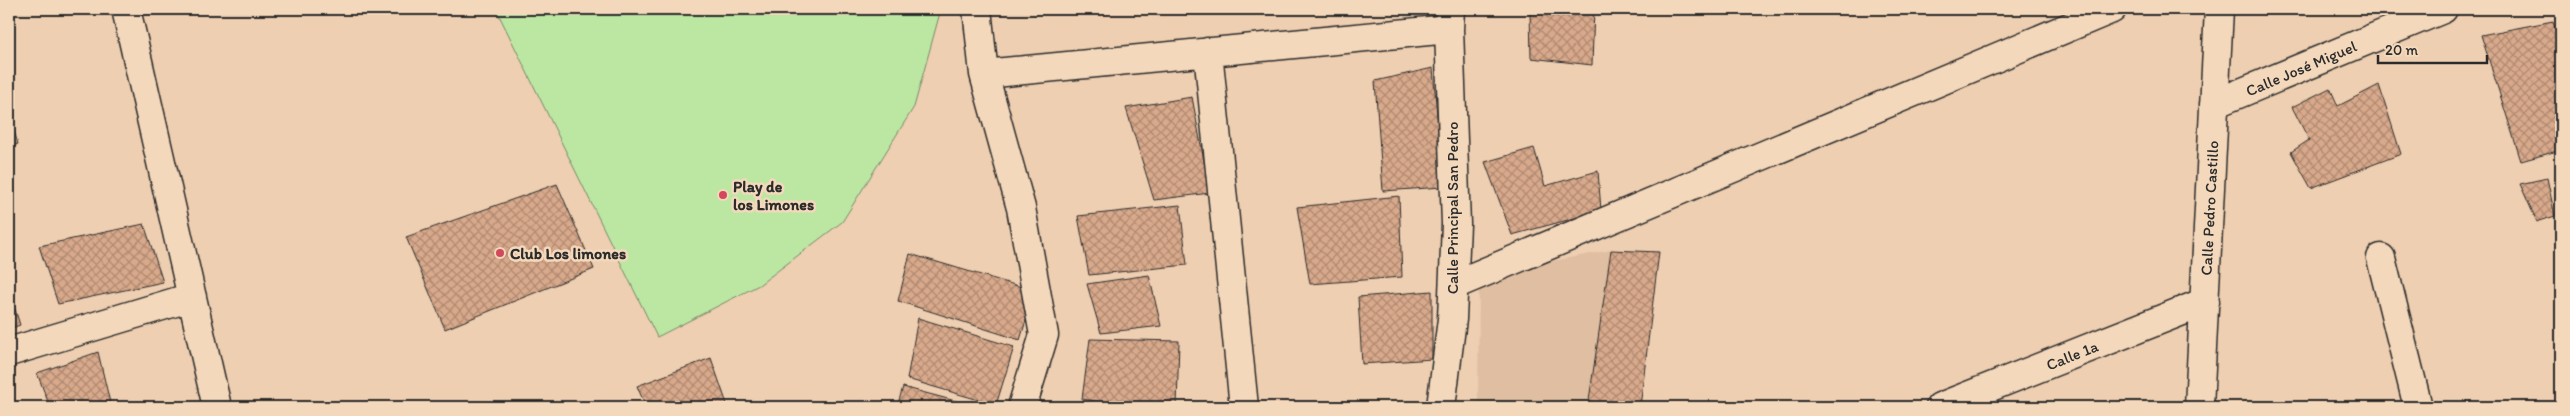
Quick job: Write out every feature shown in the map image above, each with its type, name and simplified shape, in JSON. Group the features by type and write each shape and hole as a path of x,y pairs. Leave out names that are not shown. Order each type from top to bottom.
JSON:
{"street":[{"path":"126,9 217,407"},
{"path":"977,9 984,74 1021,208 1044,335 1022,407"},
{"path":"1454,285 2112,9"},
{"name":"Calle Pedro Castillo","path":"2199,407 2219,9"},
{"name":"Calle José Miguel","path":"2214,104 2443,9"},
{"path":"984,74 1208,52 1449,19"},
{"name":"Calle Principal San Pedro","path":"1440,407 1452,319 1456,224 1449,19"},
{"path":"1208,52 1244,407"},
{"path":"2381,258 2418,407"},
{"path":"9,352 192,297"},
{"name":"Calle 1a","path":"1940,407 2205,302"}],"shaded area":[{"path":"1611,250 1588,407 1478,407 1479,275"}],"green space":[{"name":"Play de los Limones","path":"496,9 941,9 914,107 842,222 759,285 657,337"}],"building":[{"path":"1594,9 1592,65 1531,58 1530,12"},
{"path":"2553,21 2561,49 2561,150 2521,161 2481,35"},
{"path":"1433,68 1443,187 1383,191 1375,81"},
{"path":"2379,85 2401,154 2311,188 2291,152 2309,140 2292,107 2330,88 2338,106"},
{"path":"1192,97 1210,193 1154,200 1126,108"},
{"path":"9,115 18,144 9,148"},
{"path":"1534,148 1545,186 1598,171 1601,211 1512,235 1485,162"},
{"path":"2547,178 2555,216 2537,222 2520,184"},
{"name":"Club Los limones","path":"557,184 594,269 445,329 406,237"},
{"path":"1399,196 1402,277 1310,284 1297,207"},
{"path":"1180,205 1187,265 1089,275 1078,216"},
{"path":"144,224 163,282 58,304 39,246"},
{"path":"1611,250 1659,252 1640,407 1588,407"},
{"path":"910,254 1035,291 1020,340 898,301"},
{"path":"1149,275 1161,326 1101,333 1087,284"},
{"path":"9,290 20,325 9,329"},
{"path":"1432,291 1432,359 1362,364 1358,297"},
{"path":"918,318 1014,347 996,405 907,379"},
{"path":"1090,339 1179,341 1177,407 1131,407 1082,399"},
{"path":"98,352 111,407 50,407 37,373"},
{"path":"711,358 728,407 666,407 664,402 646,407 637,386"},
{"path":"903,387 978,407 897,407"}],"place":[{"name":"Play de los Limones","path":"723,195"},
{"name":"Club Los limones","path":"500,253"}]}
